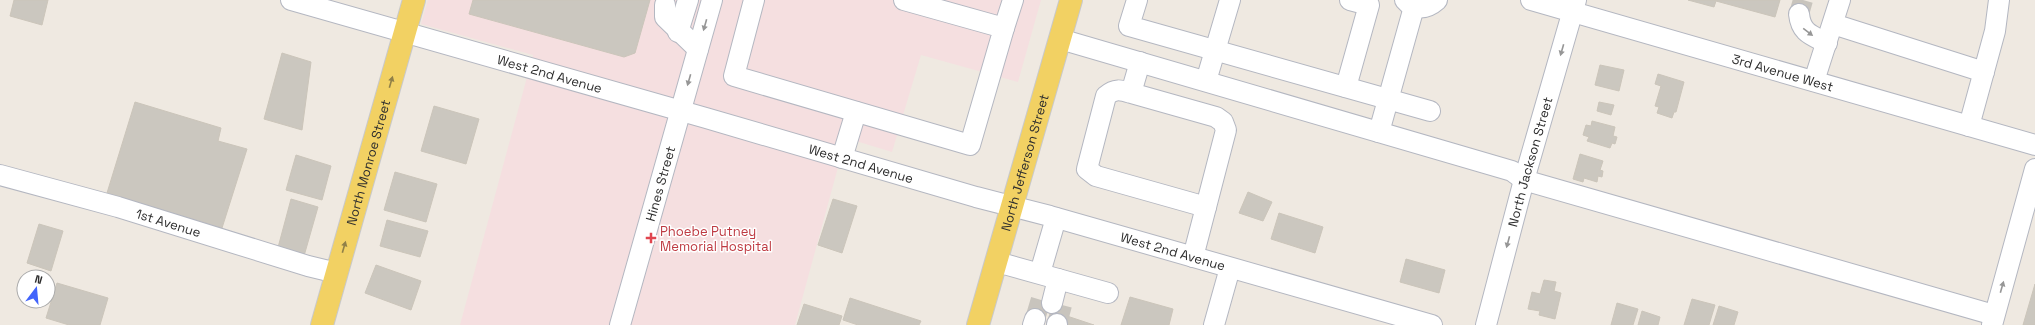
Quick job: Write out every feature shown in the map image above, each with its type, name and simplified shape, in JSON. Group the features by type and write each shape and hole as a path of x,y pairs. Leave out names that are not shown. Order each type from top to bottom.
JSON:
{"main road":[{"name":"North Monroe Street","path":"322,325 414,0"},
{"name":"North Jefferson Street","path":"978,325 1071,0"}],"street":[{"name":"West 2nd Avenue","path":"291,0 1432,325"},
{"path":"678,32 688,0"},
{"path":"680,111 712,0"},
{"path":"754,0 734,76 970,145 1013,0"},
{"path":"904,0 1004,28"},
{"path":"1137,0 1129,26 1430,111"},
{"path":"1206,82 1230,0"},
{"path":"1346,87 1369,5 1350,0"},
{"path":"1379,132 1388,100 1409,3 1426,7 1437,0"},
{"name":"3rd Avenue West","path":"1531,0 1574,6 1814,82 2035,145"},
{"path":"1814,82 1840,0"},
{"path":"1969,126 1995,31 1999,0"},
{"path":"665,5 665,17 678,32 698,49"},
{"name":"North Jackson Street","path":"1486,325 1524,180 1574,6"},
{"path":"1799,14 1800,25 1807,32 1830,34 1984,72"},
{"path":"1060,39 1512,171 1524,180 1993,320 2035,169"},
{"path":"1132,93 1140,62"},
{"path":"1193,257 1206,208 1226,130 1223,122 1216,117 1132,93 1118,90 1111,91 1106,96 1087,169 1096,176 1206,208"},
{"name":"Hines Street","path":"620,325 680,111"},
{"path":"842,158 856,112"},
{"name":"1st Avenue","path":"0,175 118,207 308,266 337,273"},
{"path":"1049,307 1056,218"},
{"path":"997,262 1049,307"},
{"path":"1214,325 1230,268"},
{"path":"1049,307 1108,293"}],"shaded area":[{"name":"Phoebe Putney Memorial Hospital","path":"428,0 1041,0 1018,82 921,55 892,152 846,138 795,325 460,325 533,55 421,24"}],"building":[{"path":"14,0 48,0 42,25 10,16"},
{"path":"473,0 650,0 635,53 624,57 469,14"},
{"path":"1688,0 1780,0 1775,17 1716,1 1714,7"},
{"path":"282,53 311,62 302,130 264,119"},
{"path":"1600,65 1624,70 1619,91 1595,85"},
{"path":"1658,74 1684,82 1676,112 1674,112 1672,118 1657,113 1659,107 1655,106 1661,86 1655,84"},
{"path":"135,102 221,128 218,141 247,149 222,228 107,193"},
{"path":"1599,102 1614,105 1611,115 1597,111"},
{"path":"434,106 479,119 466,164 421,151"},
{"path":"1592,121 1615,127 1613,136 1617,137 1615,144 1612,143 1610,148 1587,141 1589,137 1583,135 1586,125 1591,126"},
{"path":"1580,154 1603,161 1600,170 1603,171 1602,177 1598,176 1597,182 1584,178 1583,182 1573,179"},
{"path":"296,155 331,166 322,200 286,190"},
{"path":"395,172 437,184 426,222 384,210"},
{"path":"1248,192 1272,202 1263,221 1239,213"},
{"path":"291,199 318,207 302,263 276,255"},
{"path":"833,199 857,206 842,253 818,245"},
{"path":"1279,213 1323,227 1315,253 1271,239"},
{"path":"387,220 428,231 420,257 380,246"},
{"path":"39,224 63,231 52,269 45,269 27,263"},
{"path":"1406,259 1445,270 1439,293 1400,282"},
{"path":"376,265 421,281 411,310 365,293"},
{"path":"1544,280 1556,282 1554,291 1561,293 1555,319 1539,315 1540,311 1528,309 1532,292 1540,294"},
{"path":"57,283 108,298 100,325 69,325 46,318 49,309 56,309"},
{"path":"2035,284 2035,325 2023,325"},
{"path":"1130,297 1173,309 1169,325 1121,325"},
{"path":"850,298 921,321 919,325 858,325 843,320"},
{"path":"1692,299 1715,305 1709,325 1684,325"},
{"path":"1617,303 1638,309 1633,325 1611,325"},
{"path":"804,304 842,316 839,325 797,325"},
{"path":"1719,306 1738,312 1734,325 1713,325"},
{"path":"1642,311 1660,317 1658,325 1638,325"},
{"path":"1067,316 1094,325 1064,325"}],"tunnel":[{"path":"1799,14 1803,0"},
{"path":"1035,319 1041,299"},
{"path":"1057,324 1062,305"}],"place":[{"name":"Phoebe Putney Memorial Hospital","path":"651,238"}]}
